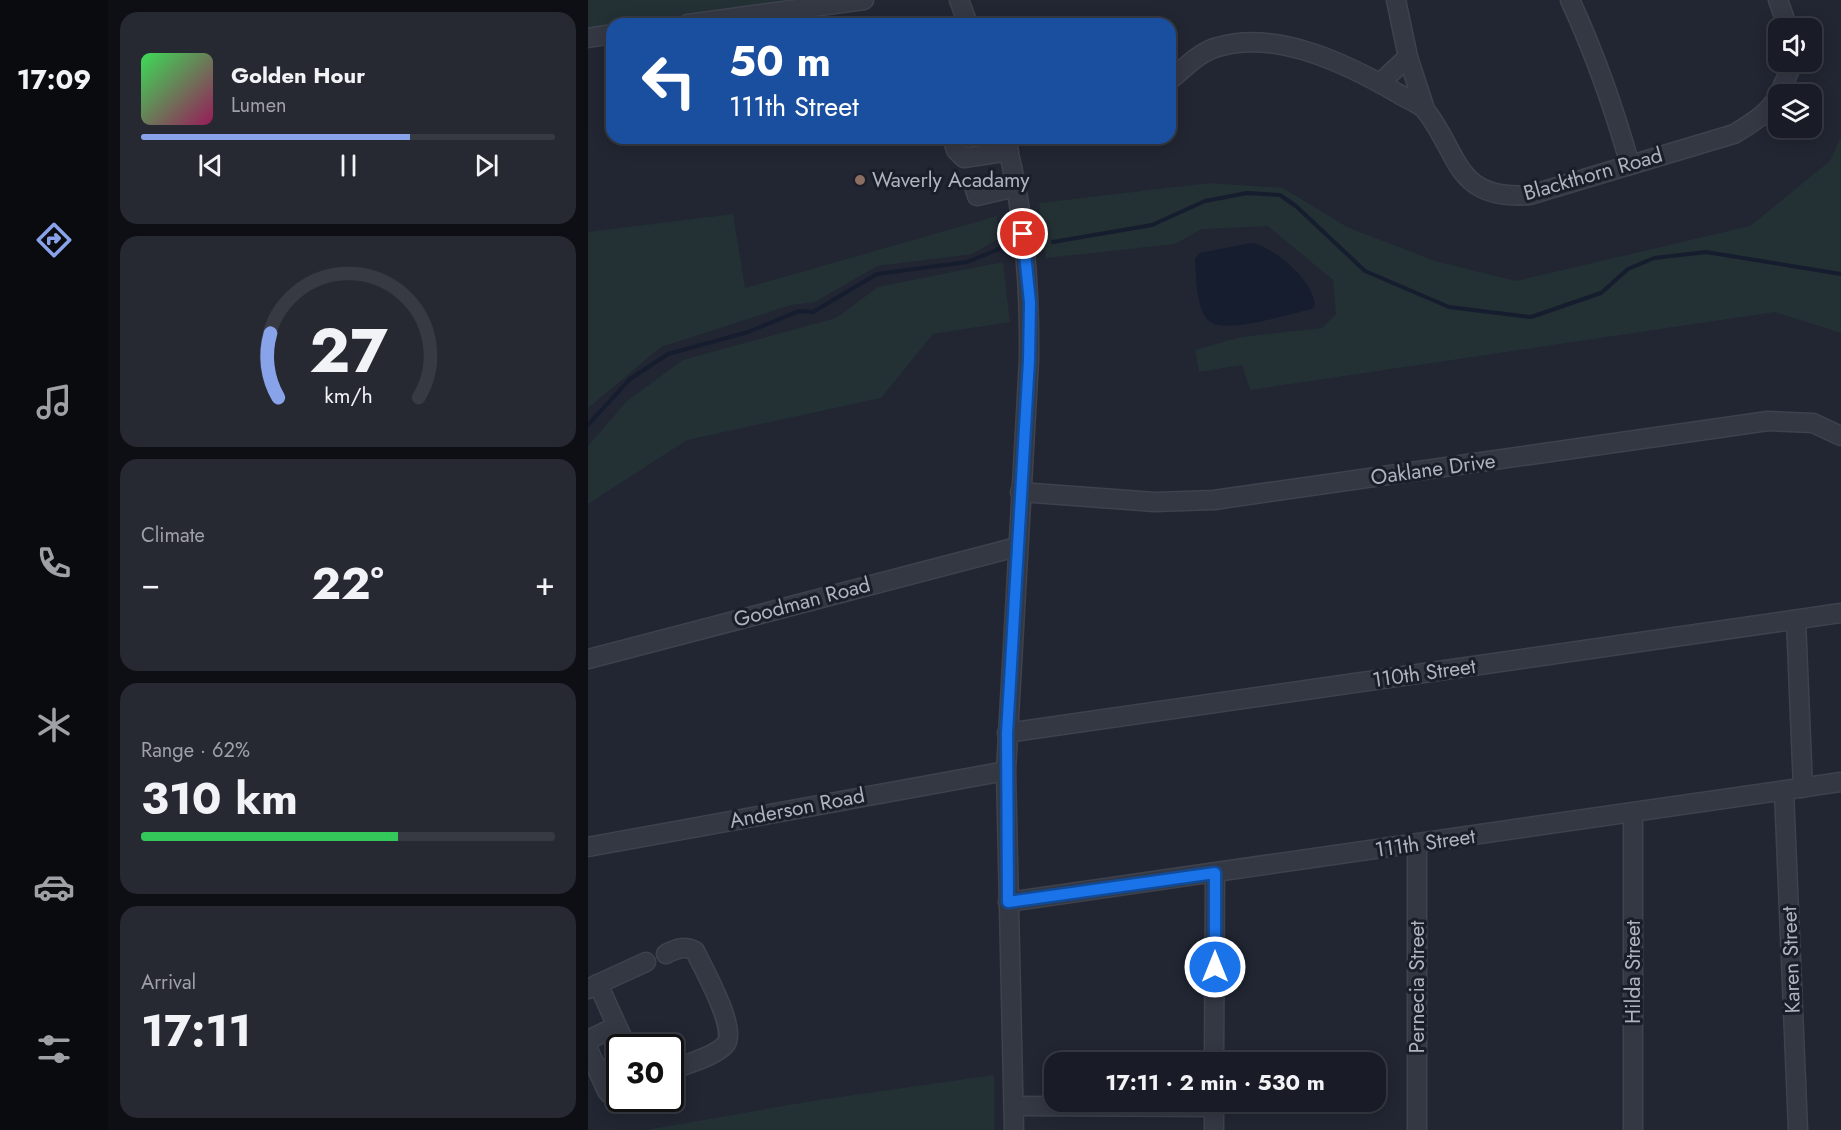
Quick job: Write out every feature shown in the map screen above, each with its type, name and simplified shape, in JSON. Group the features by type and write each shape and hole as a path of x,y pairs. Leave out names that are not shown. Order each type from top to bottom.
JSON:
{"street":[{"path":"787,17 864,0"},
{"path":"959,0 966,18"},
{"name":"Blackthorn Road","path":"1396,0 1407,57 1425,109 1453,160 1479,186 1494,194 1530,195 1734,134 1756,122 1768,110"},
{"path":"1570,0 1590,43 1613,105 1630,165"},
{"path":"1778,0 1784,18"},
{"path":"588,38 606,35"},
{"path":"1176,75 1200,55 1216,47 1254,42 1277,45 1315,55 1380,83 1425,109"},
{"path":"1380,83 1407,57"},
{"path":"954,144 956,150 964,158 1007,144 1027,258 1030,303 1029,360 1006,771 1014,1130"},
{"path":"974,186 977,196 1016,187"},
{"name":"Oaklane Drive","path":"1020,492 1186,502 1768,421 1813,423 1841,436"},
{"name":"Goodman Road","path":"588,659 1017,546"},
{"name":"110th Street","path":"1007,733 1841,613"},
{"path":"1796,620 1803,788"},
{"name":"Anderson Road","path":"588,847 1006,771"},
{"name":"111th Street","path":"1008,902 1841,782"},
{"name":"Karen Street","path":"1784,790 1798,1130"},
{"name":"Hilda Street","path":"1633,813 1633,1130"},
{"name":"Pernecia Street","path":"1417,844 1417,1130"},
{"path":"1214,1052 1215,873"},
{"path":"666,954 688,947 695,951 721,1006 729,1036 727,1043 710,1054 684,1065"},
{"path":"621,1034 593,986 646,962"},
{"path":"588,1040 617,1026"},
{"path":"588,1049 606,1089"},
{"path":"1014,1106 1044,1106"},
{"path":"1214,1112 1214,1130"}],"shaded area":[{"path":"588,0 790,0 790,2 666,18 606,18 606,26 588,28"},
{"path":"1841,137 1841,333 1775,312 1250,390 1242,365 1199,372 1195,350 1241,337 1322,328 1336,314 1333,280 1268,226 1202,229 1175,244 1046,258 1039,203 1209,183 1283,188 1347,227 1435,261 1516,281 1750,226 1830,161"},
{"path":"733,214 745,288 997,216 998,239 972,254 877,266 815,302 791,305 661,347 588,408 588,232"},
{"path":"1003,262 1010,322 933,334 881,398 687,440 588,504 588,446 627,401 683,360 836,318 878,287"},
{"path":"994,1075 994,1130 646,1130 812,1101"}],"water":[{"path":"1251,243 1271,251 1291,266 1308,286 1313,296 1315,305 1312,309 1229,326 1217,325 1209,321 1199,301 1195,259 1200,253"}],"waterway":[{"path":"1053,242 1152,225 1205,201 1247,193 1280,195 1297,207 1365,271 1449,307 1531,317 1601,293 1628,269 1654,258 1706,252 1841,274"},
{"path":"588,425 630,379 668,354 748,332 799,311 813,312 877,274 967,262 999,249"}],"place":[{"name":"Waverly Acadamy","path":"860,180"}],"route":[{"path":"1023,234 1030,303 1029,360 1007,733 1008,902 1215,873 1215,967"}]}
